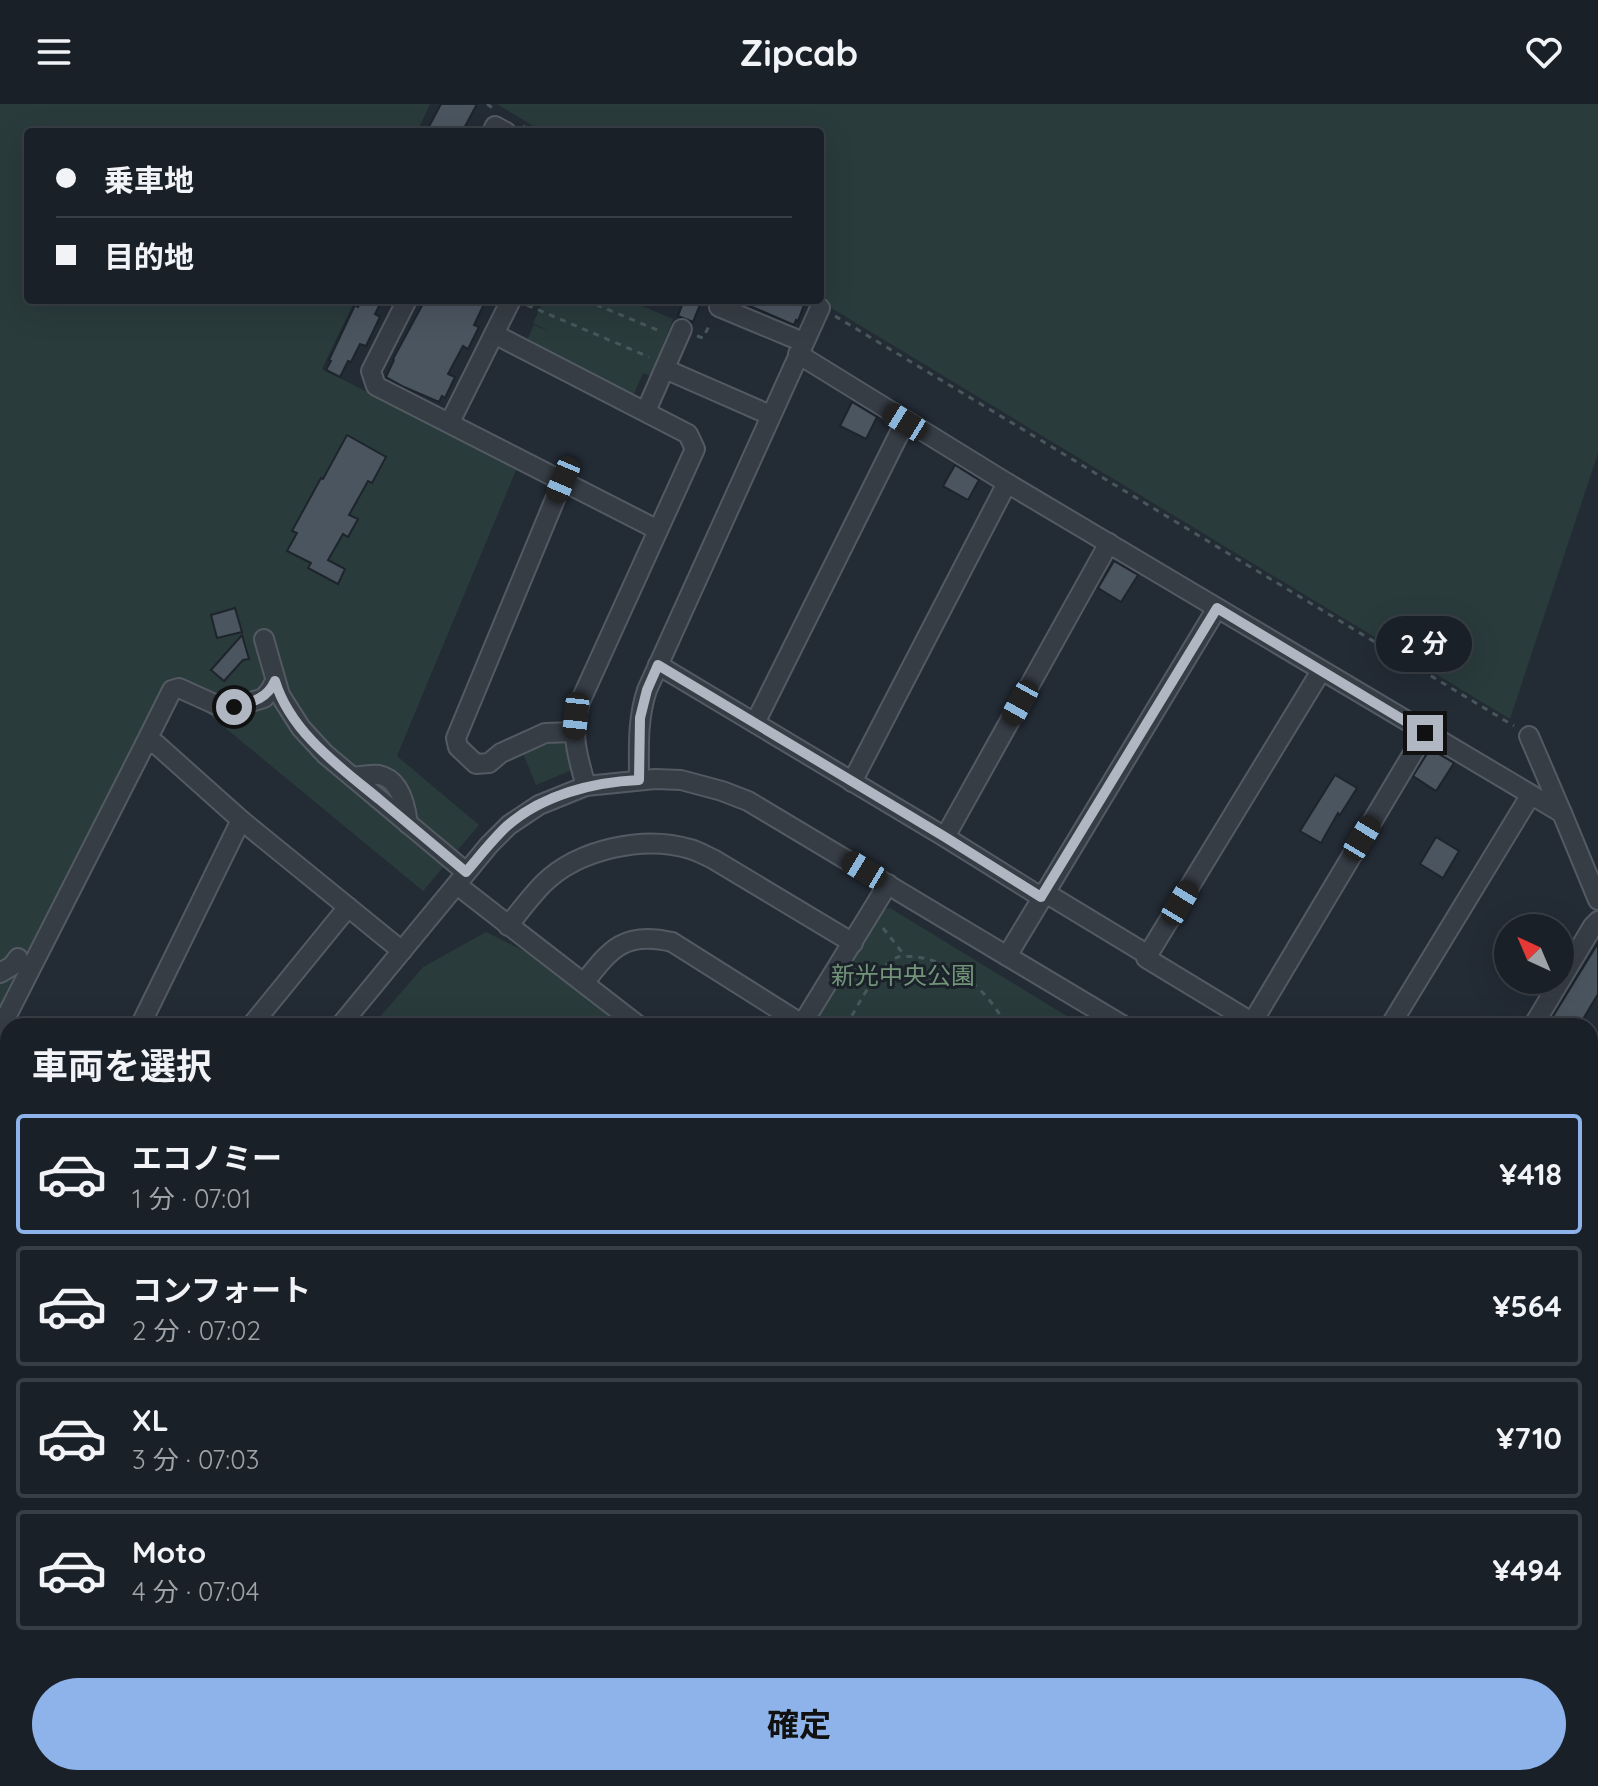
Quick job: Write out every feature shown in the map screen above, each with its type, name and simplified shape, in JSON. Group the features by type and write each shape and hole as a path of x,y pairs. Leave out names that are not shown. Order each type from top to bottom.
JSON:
{"street":[{"path":"405,304 371,371 376,386 658,530"},
{"path":"450,422 512,304"},
{"path":"719,307 800,348 905,422 1562,813"},
{"path":"639,780 640,718 647,690 820,308"},
{"path":"646,411 659,364 682,329"},
{"path":"494,334 688,434 695,449 580,702 574,732 586,786"},
{"path":"659,364 770,415"},
{"path":"755,723 905,422"},
{"path":"563,480 456,738 458,747 476,764 489,763 501,753 545,733 574,732"},
{"path":"852,782 1007,483"},
{"path":"945,837 1109,543"},
{"path":"1007,956 1217,608"},
{"path":"264,639 280,695 301,728 325,754 408,824 508,926 629,1018"},
{"path":"658,665 1148,955"},
{"path":"1245,1018 1146,958 1321,671"},
{"path":"6,1018 172,690 179,688 221,707 234,707 264,698 275,681"},
{"path":"1259,1018 1425,733"},
{"path":"1529,736 1598,900"},
{"path":"145,744 156,744 241,820 402,951"},
{"path":"347,1018 509,825 539,805 586,786 639,780 681,780 748,801 1007,956 1097,1018"},
{"path":"1395,1018 1530,796"},
{"path":"144,1018 241,820"},
{"path":"508,926 545,882 566,866 587,856 626,845 667,845 691,849 713,859 853,943"},
{"path":"806,1018 888,884"},
{"path":"258,1018 348,907"},
{"path":"1538,1018 1598,921"},
{"path":"584,983 611,950 627,942 655,938 672,942 791,1018"},
{"path":"0,973 18,958"}],"path":[{"path":"523,304 659,364"},
{"path":"595,304 664,333 661,341"},
{"path":"682,329 703,338 719,307"},
{"path":"820,308 1529,736"},
{"path":"868,916 889,934 905,956"},
{"path":"851,1018 885,966 905,956 946,966 969,980 996,1006 1002,1018"}],"green space":[{"path":"0,104 430,104 419,128 24,128 24,304 353,304 322,369 517,468 397,756 479,825 423,891 167,680 0,1008"},
{"path":"497,104 1598,104 1598,453 1510,719 824,304 824,128 536,128"},
{"path":"542,304 637,304 673,319 651,376 643,373 632,398 526,342 534,325 549,331 533,323"},
{"path":"548,739 561,739 568,745 574,769 536,785 522,751"},
{"name":"新光中央公園","path":"890,908 1070,1018 817,1018 882,909"},
{"path":"486,932 528,953 614,1018 379,1018 423,967"}],"building":[{"path":"441,104 477,104 464,128 428,128"},
{"path":"360,304 380,304 375,314 380,317 366,346 360,344 340,377 326,370 355,305 358,307"},
{"path":"423,304 484,304 474,325 479,327 468,349 463,346 448,374 455,377 445,398 442,396 439,402 386,377"},
{"path":"682,304 700,304 693,322 678,316"},
{"path":"745,304 804,305 794,325"},
{"path":"852,402 877,417 866,439 840,426"},
{"path":"347,435 386,457 349,515 358,519 348,537 343,534 328,560 345,569 338,584 308,568 311,563 287,551 297,533 292,531"},
{"path":"955,465 979,480 968,500 943,486"},
{"path":"1114,561 1138,575 1121,602 1098,588"},
{"path":"235,608 242,632 217,638 211,615"},
{"path":"242,635 249,659 243,660 224,681 211,670"},
{"path":"1430,749 1454,763 1436,791 1413,776"},
{"path":"1335,775 1357,788 1321,843 1300,831"},
{"path":"1436,837 1459,851 1443,878 1420,864"},
{"path":"1598,943 1598,994 1584,1018 1552,1018 1567,994 1574,994 1574,982"}],"route":[{"path":"234,707 264,698 275,681 280,695 301,728 325,754 466,872 509,825 539,805 586,786 639,780 638,733 642,705 658,665 1041,897 1217,608 1425,733"}]}
